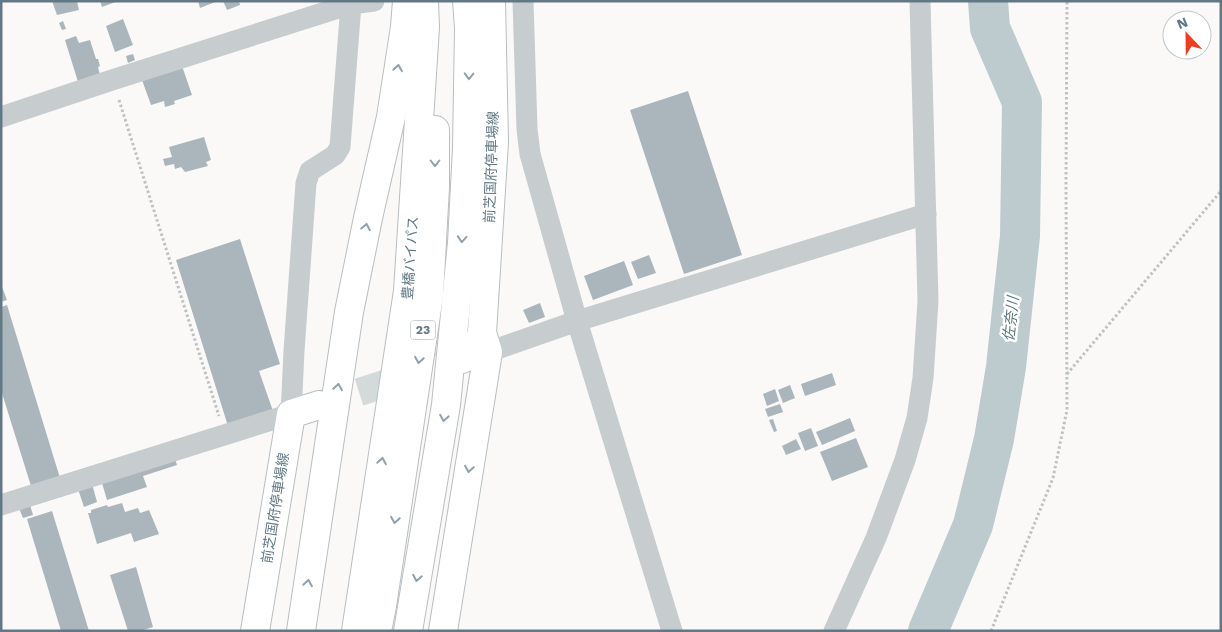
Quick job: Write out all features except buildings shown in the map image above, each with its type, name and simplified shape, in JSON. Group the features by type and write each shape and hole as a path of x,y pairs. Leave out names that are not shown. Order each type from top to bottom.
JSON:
{"main road":[{"name":"前芝国府停車場線","path":"443,631 485,343 494,142 476,20 491,1"},
{"path":"301,631 350,312 368,218 391,117 422,14"},
{"name":"豊橋バイパス","path":"356,631 408,291 422,14"},
{"name":"豊橋バイパス","path":"377,631 429,295 435,187 422,14"},
{"path":"408,631 446,405 463,215 476,20"},
{"name":"前芝国府停車場線","path":"462,359 469,356 485,343"},
{"path":"291,414 319,405"},
{"name":"前芝国府停車場線","path":"255,631 291,414"}],"street":[{"path":"1,117 351,4 374,1"},
{"path":"523,1 527,129 530,154 577,321 672,631"},
{"path":"834,631 876,538 904,460 917,418 923,378 928,302 920,1"},
{"path":"1,505 291,414 306,183 310,171 335,155 340,148 351,4"},
{"path":"485,343 577,321 926,214"}],"path":[{"path":"991,631 1053,478 1067,410 1067,1"},
{"path":"112,80 225,436"},
{"path":"1067,375 1221,191"}],"waterway":[{"name":"佐奈川","path":"928,631 973,525 994,439 1006,367 1020,236 1022,102 990,28 988,1"}],"tunnel":[{"path":"319,405 462,359"}]}
